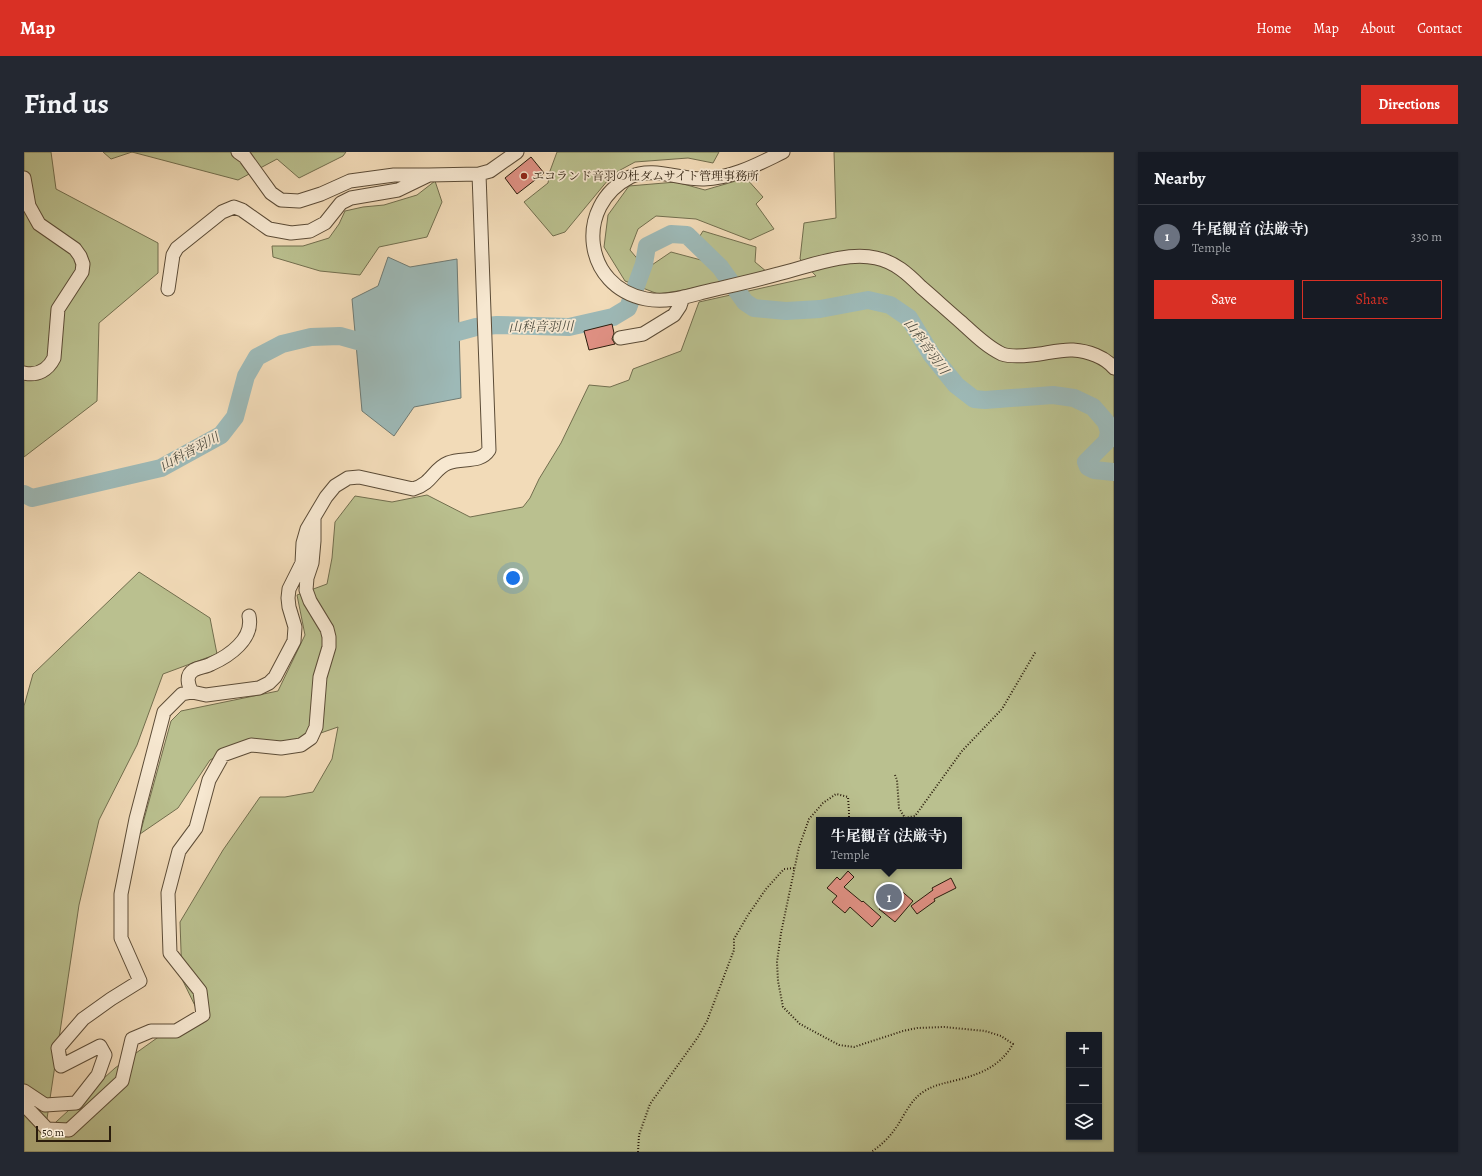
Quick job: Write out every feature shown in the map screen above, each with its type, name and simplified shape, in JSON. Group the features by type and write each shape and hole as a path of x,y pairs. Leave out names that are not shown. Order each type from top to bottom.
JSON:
{"lane":[{"path":"238,152 245,157 271,193 281,200 299,202 350,181 394,175 479,174 490,171 517,152"},
{"path":"783,152 738,173 720,178 702,179 647,173 632,176 617,185 603,200 594,219 594,254 601,270 613,284 629,294 646,299 665,301 845,257 860,256 875,258 891,262 906,272 978,338 1003,354 1018,357 1073,350 1103,358 1114,368"},
{"path":"24,1091 44,1105 76,1103 98,1075 105,1055 100,1046 61,1066 58,1048 83,1019 111,998 140,981 121,938 121,894 136,819 164,712 182,694 192,692 206,695 259,688 270,683 275,677 294,640 295,627 289,607 289,589 302,563 303,542 307,529 326,497 335,486 348,478 364,478 413,489 421,487 428,482 437,471 450,462 481,458 486,456 489,450 479,174"},
{"path":"168,289 173,255 177,248 222,212 234,207 242,210 269,229 291,233 310,231 325,223 341,203 351,198 398,190 429,175"},
{"path":"24,178 29,206 39,224 75,249 83,264 82,272 58,309 54,358 51,364 40,372 24,374"},
{"path":"620,338 643,334 674,315 688,296"},
{"path":"24,1100 29,1110 47,1129 69,1130 122,1080 132,1039 151,1031 176,1031 204,1015 200,990 170,953 168,893 179,852 196,828 209,780 223,755 251,744 281,748 301,745 311,738 316,727 320,677 329,647 329,642 327,629 310,601 306,590 307,578 312,564 314,519"},
{"path":"192,692 188,685 188,678 193,671 213,664 233,651 244,640 248,632 250,624 249,616"}],"path":[{"path":"910,817 915,816 962,751 1002,709 1036,651"},
{"path":"895,775 897,780 899,808 904,817"},
{"path":"849,817 848,797 836,794 823,803 809,819 799,847 781,933 777,962 778,981 783,1007 800,1024 839,1045 854,1047 903,1031 918,1028 944,1027 985,1031 1001,1036 1013,1044 1007,1054 996,1065 960,1080 938,1084 923,1092 911,1103 902,1120 881,1146 871,1152"},
{"path":"638,1152 639,1135 650,1104 698,1037 707,1021 734,950 734,939 766,889 784,869 795,868"}],"green space":[{"path":"24,152 51,152 56,189 158,243 158,273 99,323 97,401 24,457"},
{"path":"103,152 132,152 111,159"},
{"path":"132,152 346,152 343,156 299,178 277,159 238,180"},
{"path":"557,152 719,152 713,163 688,158 635,162 613,174 565,232 553,236 524,202 548,183 550,171"},
{"path":"834,152 1114,152 1114,1152 24,1152 24,706 33,674 139,572 210,618 217,654 163,674 137,745 99,820 79,905 45,1132 115,1068 171,1028 202,1020 182,979 180,922 223,850 260,797 285,797 313,792 332,759 338,727 292,743 245,742 210,760 178,808 140,834 171,721 181,711 278,691 305,635 297,595 327,584 332,558 335,522 355,496 392,502 427,495 470,517 523,507 530,498 539,479 561,443 589,385 610,387 629,380 633,369 681,351 699,302 816,276 800,259 804,223 836,218"},
{"path":"746,178 763,197 756,204 774,229 750,240 696,219 656,216 638,229 630,250 646,269 671,252 701,260 714,268 717,258 698,239 703,231 756,247 755,262 767,272 684,290 658,294 625,281 604,247 608,215 629,186 676,182 705,190"},
{"path":"435,181 442,202 427,237 379,247 360,275 320,271 273,257 272,246 303,246 329,238 339,224 345,211 363,207 384,205 417,195"}],"water":[{"path":"388,257 410,267 457,259 461,398 414,407 394,436 362,411 352,299 378,286"}],"building":[{"name":"エコランド音羽の杜ダムサイト管理事務所","path":"531,157 544,173 517,194 505,178"},
{"path":"612,324 614,333 612,339 615,344 589,350 584,331"},
{"path":"848,871 854,877 844,887 881,917 872,927 850,907 845,913 832,902 837,896 827,888 837,877 840,880"},
{"path":"951,878 956,888 934,899 935,901 917,914 911,906 933,890 932,888"},
{"path":"897,887 913,901 895,922 879,909 886,901 883,898 890,890 893,892"}],"waterway":[{"name":"山科音羽川","path":"438,342 454,333 476,327 497,325 569,327 613,317 628,308 644,264 647,246 671,234 687,235 720,267 745,302 754,308 786,311 820,309 868,300 890,305 909,318 931,354 956,385 974,399 985,400 1053,395 1074,398 1093,407 1106,422 1109,432 1107,441 1086,462 1088,467 1094,470 1114,472"},
{"name":"山科音羽川","path":"24,494 32,498 161,468 221,435 235,417 246,376 257,357 282,344 311,337 340,336 379,347"}],"place":[{"name":"エコランド音羽の杜ダムサイト管理事務所","path":"524,176"},
{"name":"牛尾観音 (法厳寺)","path":"889,897"}]}
